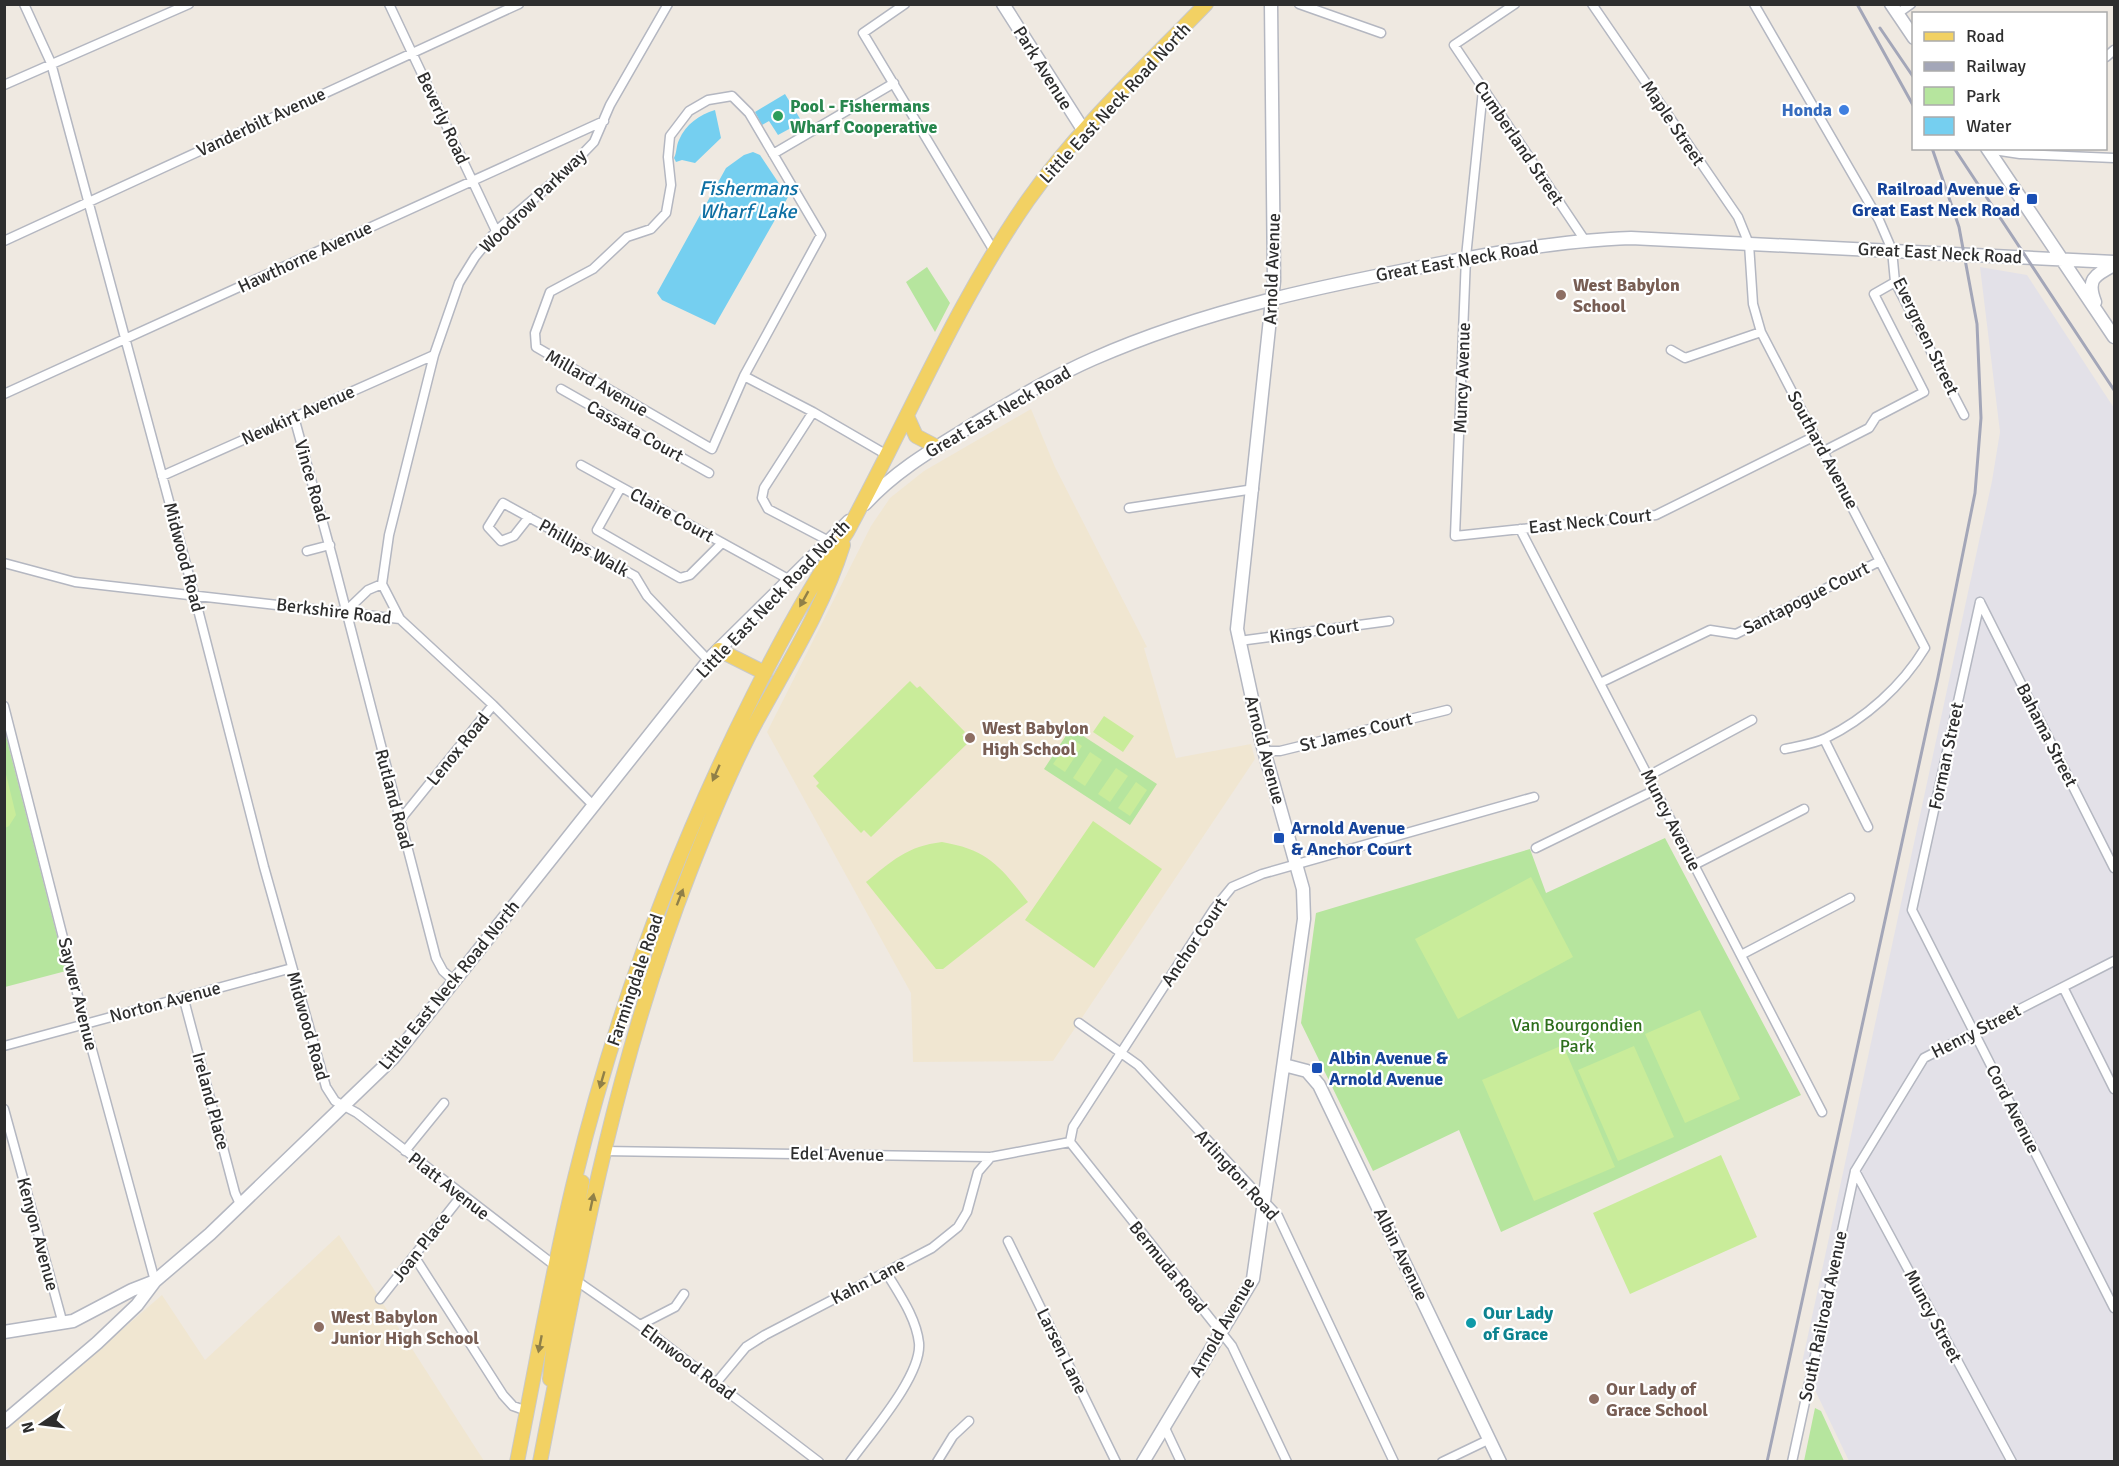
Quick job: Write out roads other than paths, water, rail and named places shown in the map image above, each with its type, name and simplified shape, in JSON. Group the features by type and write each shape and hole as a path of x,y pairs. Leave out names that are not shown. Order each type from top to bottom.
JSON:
{"main road":[{"name":"Park Avenue","path":"1003,4 1084,131"},
{"name":"Little East Neck Road North","path":"4,1422 85,1354 137,1305 155,1281 240,1204 399,1052 708,660 857,512 994,251 1039,184 1084,131 1206,4"},
{"name":"Arnold Avenue","path":"1143,1461 1253,1280 1304,912 1304,894 1264,751 1239,641 1238,617 1254,489 1273,299 1271,4"},
{"path":"1894,9 1912,35"},
{"path":"1988,150 2115,337"},
{"name":"Great East Neck Road","path":"857,512 896,473 1031,390 1092,360 1176,327 1273,299 1466,257 1584,239 1631,238 2061,259 2115,264"},
{"path":"2101,317 2090,289 2099,274 2115,264"},
{"path":"907,416 916,436 937,447"},
{"name":"Farmingdale Road","path":"565,1273 583,1146 623,1010 668,885 724,756 765,673 819,573 847,532 857,512"},
{"name":"Farmingdale Road","path":"517,1461 527,1411 565,1273 603,1151 642,1004 691,869 751,733 833,578 847,532"},
{"path":"719,650 765,673"},
{"name":"Albin Avenue","path":"1284,1065 1307,1071 1319,1085 1500,1461"},
{"path":"540,1461 550,1411 552,1345 565,1273"},
{"path":"4,1332 63,1324 155,1281"}],"street":[{"name":"Midwood Road","path":"24,4 51,63 326,1088 335,1101 343,1106"},
{"path":"4,85 189,4"},
{"name":"Beverly Road","path":"389,4 496,231"},
{"name":"Vanderbilt Avenue","path":"4,241 519,4"},
{"name":"Woodrow Parkway","path":"382,584 389,535 434,355 459,283 475,257 496,231 580,158 594,142 610,105 668,4"},
{"path":"905,4 863,33 994,251"},
{"path":"1299,4 1381,33"},
{"name":"Cumberland Street","path":"1515,4 1454,45 1584,239"},
{"name":"Maple Street","path":"1592,4 1738,217 1749,244"},
{"name":"Evergreen Street","path":"1754,4 1880,220 1892,250 1895,282 1964,415"},
{"path":"1894,9 1911,4"},
{"path":"774,154 894,83"},
{"name":"Muncy Avenue","path":"1455,536 1466,257 1483,90"},
{"name":"Millard Avenue","path":"732,96 749,113 821,235 744,376 712,449 536,348 535,333 550,292 593,269 627,237 651,229 666,213 671,185 668,157 670,136 689,111 708,99 732,96"},
{"name":"Hawthorne Avenue","path":"4,394 605,121"},
{"path":"1994,150 2020,154 2115,158"},
{"name":"Southard Avenue","path":"1749,244 1753,304 1761,332 1925,648 1915,664 1864,716 1824,739"},
{"path":"1824,451 1869,428 1876,417 1924,392 1874,294 1895,282"},
{"path":"1671,350 1685,358 1761,332"},
{"name":"Newkirt Avenue","path":"162,476 434,355"},
{"path":"744,376 813,412 887,455"},
{"name":"Cassata Court","path":"561,389 709,473"},
{"path":"813,412 764,488 762,498 768,509 829,541"},
{"name":"Vince Road","path":"294,417 330,546 345,612"},
{"name":"East Neck Court","path":"1455,536 1656,515 1815,436"},
{"name":"Claire Court","path":"581,465 790,580"},
{"name":"Claire Court","path":"621,487 597,531 680,578 690,575 722,543"},
{"path":"1129,508 1254,489"},
{"name":"Phillips Walk","path":"529,517 514,536 501,541 488,527 503,503 529,517 635,576 647,596 708,660"},
{"name":"Muncy Avenue","path":"1520,529 1822,1112"},
{"name":"Vince Road","path":"306,551 330,546"},
{"name":"Santapogue Court","path":"1600,683 1710,630 1736,634 1880,561"},
{"name":"Berkshire Road","path":"4,563 75,582 400,619 493,705 594,804"},
{"path":"345,612 368,590 382,584 400,619"},
{"name":"Bahama Street","path":"1980,602 2115,868"},
{"name":"Forman Street","path":"1912,910 1980,602"},
{"name":"Rutland Road","path":"345,612 437,962 454,981"},
{"name":"Kings Court","path":"1239,641 1389,621"},
{"name":"Lenox Road","path":"400,820 493,705"},
{"name":"Saywer Avenue","path":"4,706 85,1024 155,1281"},
{"name":"St James Court","path":"1264,751 1280,751 1447,710"},
{"path":"1648,777 1752,720"},
{"path":"1785,749 1824,739 1868,827"},
{"path":"1536,848 1655,790"},
{"name":"Anchor Court","path":"1070,1142 1073,1127 1214,909 1232,886 1296,863 1534,797"},
{"path":"1694,865 1804,809"},
{"path":"1741,955 1850,898"},
{"name":"Cord Avenue","path":"1912,910 2115,1308"},
{"name":"Henry Street","path":"1855,1172 1924,1058 2115,961"},
{"name":"Norton Avenue","path":"4,1046 292,968"},
{"path":"2062,987 2115,1089"},
{"name":"Ireland Place","path":"183,996 235,1193 240,1204"},
{"name":"Arlington Road","path":"1079,1023 1138,1065 1242,1181 1278,1216 1394,1461"},
{"path":"405,1151 444,1103"},
{"name":"Platt Avenue","path":"343,1106 565,1273"},
{"name":"Kenyon Avenue","path":"4,1109 63,1324"},
{"name":"Edel Avenue","path":"603,1151 991,1157 1070,1142"},
{"name":"Bermuda Road","path":"1070,1142 1232,1346 1287,1461"},
{"name":"Kahn Lane","path":"716,1383 747,1347 932,1248 958,1227 975,1190 978,1172 991,1157"},
{"name":"South Railroad Avenue","path":"1792,1461 1855,1172"},
{"name":"Muncy Street","path":"1855,1172 2012,1461"},
{"name":"Joan Place","path":"380,1299 462,1195"},
{"name":"Larsen Lane","path":"1008,1241 1116,1461"},
{"path":"414,1256 503,1395 513,1406 527,1411"},
{"path":"850,1461 910,1377 917,1358 919,1344 915,1326 886,1272"},
{"name":"Elmwood Road","path":"565,1273 640,1325 819,1461"},
{"path":"640,1325 675,1307 684,1294"},
{"path":"937,1461 954,1436 969,1421"},
{"path":"1164,1426 1181,1461"},
{"path":"1442,1461 1490,1439"}],"water":[{"name":"Pool - Fishermans Wharf Cooperative","path":"785,94 802,122 778,135 769,121 762,125 755,112"},
{"path":"715,110 721,138 695,163 682,160 676,162 674,158 677,144 685,129 698,117"},
{"name":"Fishermans Wharf Lake","path":"753,152 760,155 788,197 715,325 662,300 657,293 726,168 744,155"}],"railway":[{"path":"1857,4 1912,103"},
{"path":"1880,28 1912,75"},
{"path":"1767,1462 1938,677 1975,493 1981,418 1977,324 1959,227 1933,150"},
{"path":"1955,150 2114,390"}],"place":[{"name":"Honda","path":"1844,110"},
{"name":"Pool - Fishermans Wharf Cooperative","path":"778,116"},
{"name":"Railroad Avenue & Great East Neck Road","path":"2032,199"},
{"name":"West Babylon School","path":"1561,295"},
{"name":"West Babylon High School","path":"970,738"},
{"name":"Arnold Avenue & Anchor Court","path":"1279,838"},
{"name":"Albin Avenue & Arnold Avenue","path":"1317,1068"},
{"name":"Our Lady of Grace","path":"1471,1323"},
{"name":"West Babylon Junior High School","path":"319,1327"},
{"name":"Our Lady of Grace School","path":"1594,1399"}],"park label":[{"name":"Van Bourgondien Park","path":"1577,1035"}]}
